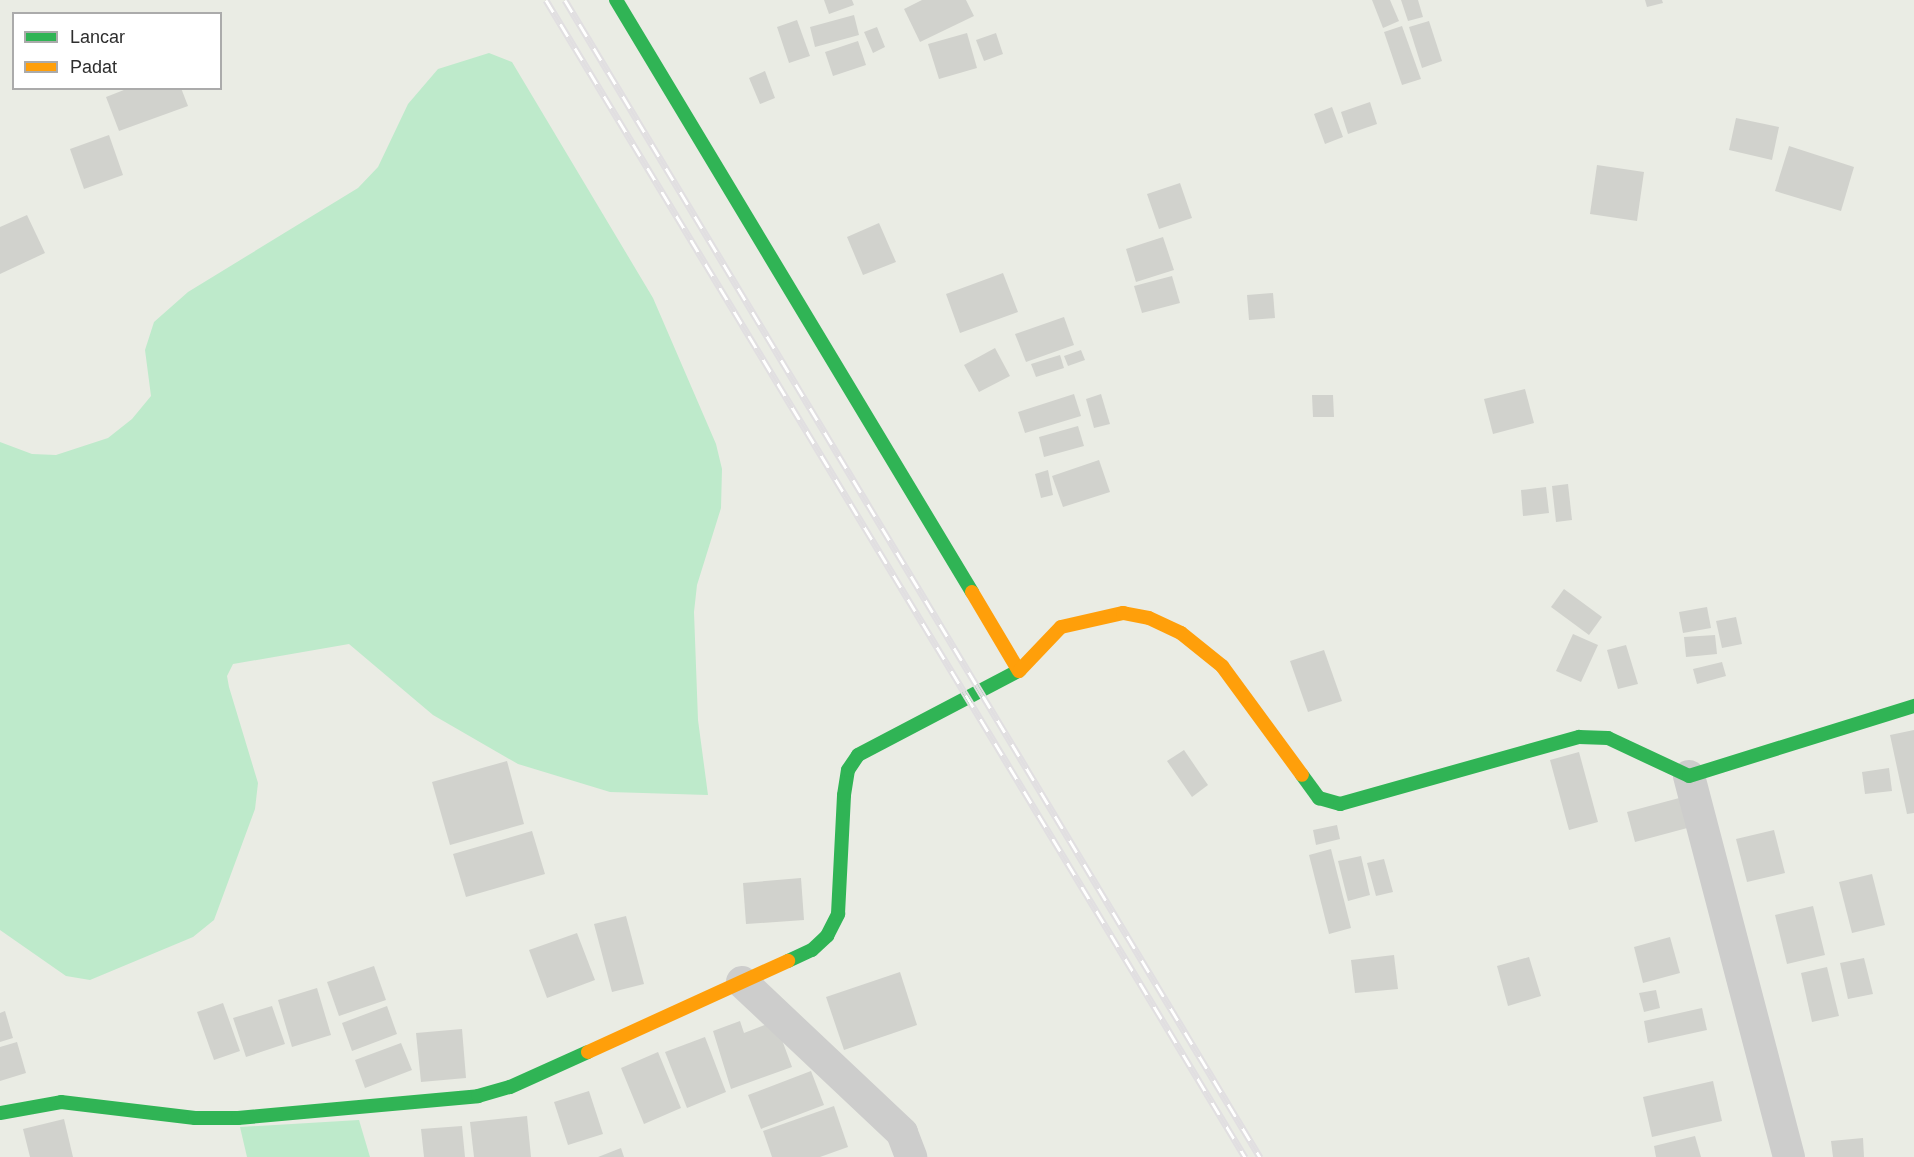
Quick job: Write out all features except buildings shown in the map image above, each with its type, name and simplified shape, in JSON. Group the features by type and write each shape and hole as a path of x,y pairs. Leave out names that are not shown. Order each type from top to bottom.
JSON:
{"street":[{"path":"616,0 1019,671"},
{"path":"0,1113 61,1102 84,1102 215,1119 478,1096 510,1087 812,950 827,936 838,914 848,770 858,755 1019,671 1061,627 1123,613 1149,618 1181,633 1222,666 1319,798 1340,804 1579,736 1608,738 1634,747 1689,776 1914,706"},
{"path":"1689,776 1789,1157"},
{"path":"742,982 902,1133 911,1157"}],"green space":[{"path":"489,53 512,62 653,298 716,444 722,469 721,508 697,585 694,612 698,720 708,795 610,792 518,764 433,715 349,644 233,664 227,676 229,687 258,783 255,809 214,920 193,937 90,980 66,976 0,930 0,442 32,454 56,455 108,438 132,419 151,396 145,350 154,322 188,292 358,188 378,167 408,104 438,69"},
{"path":"359,1120 370,1157 247,1157 240,1127"}],"railway":[{"path":"546,0 1245,1157"},
{"path":"565,0 1260,1157"}],"traffic: fast":[{"path":"616,0 972,592"},
{"path":"788,961 812,950 827,936 838,914 844,795 848,770 858,755 1020,670"},
{"path":"1302,775 1319,798 1340,804 1579,737 1608,738 1689,776 1914,706"},
{"path":"0,1113 61,1102 195,1118 238,1118 478,1096 510,1087 588,1052"}],"traffic: slow":[{"path":"972,592 1019,671"},
{"path":"1020,670 1061,627 1123,613 1149,618 1181,633 1222,666 1302,775"},
{"path":"588,1052 788,961"}]}
